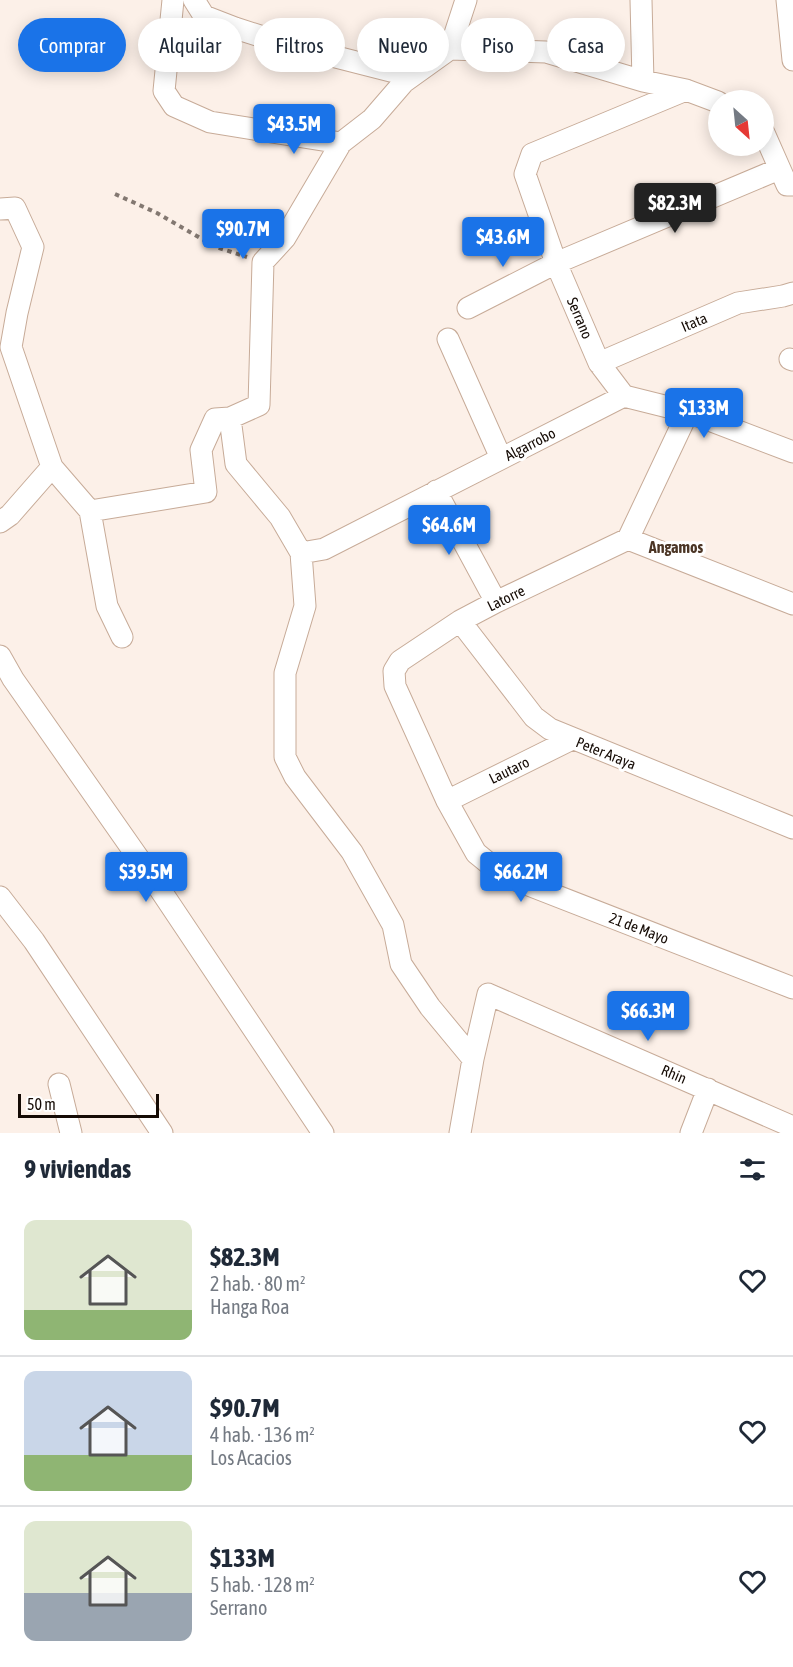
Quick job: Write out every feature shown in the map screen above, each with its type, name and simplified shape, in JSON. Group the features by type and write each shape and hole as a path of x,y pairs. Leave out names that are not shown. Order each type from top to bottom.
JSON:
{"street":[{"path":"173,0 164,91 174,106 210,122 341,143"},
{"path":"194,0 204,16 235,28 285,44 391,71 450,49 546,52 643,81 686,90 708,98"},
{"path":"90,511 206,492 201,450 214,419 230,418 260,405 263,262 285,238 341,143 372,119 404,82 450,49 466,0"},
{"path":"641,0 643,81"},
{"path":"787,0 793,60"},
{"name":"Serrano","path":"624,396 599,363 556,263 525,174 532,154 686,90"},
{"path":"774,156 787,185 793,185"},
{"path":"468,308 556,263 779,169"},
{"path":"0,209 15,208 33,247 11,346 51,467 90,511 107,606 122,636"},
{"name":"Itata","path":"599,363 738,303 793,293"},
{"path":"448,339 501,458"},
{"path":"624,396 688,412 793,452"},
{"name":"Algarrobo","path":"301,553 324,549 624,396"},
{"path":"688,412 628,539 793,604"},
{"path":"230,418 236,464 280,517 301,553 304,606 285,673 285,757 295,777 352,852 393,925 401,964 430,1007 473,1059 460,1133"},
{"path":"0,522 10,515 51,467"},
{"path":"436,491 496,602"},
{"name":"Latorre","path":"394,671 400,661 460,621 628,539"},
{"name":"Peter Araya","path":"460,621 534,717 550,729 793,828"},
{"path":"0,656 6,682 151,876 323,1133"},
{"name":"21 de Mayo","path":"394,671 395,686 447,801 476,853 503,875 793,988"},
{"name":"Lautaro","path":"447,801 572,739"},
{"path":"0,897 34,941 162,1133"},
{"name":"Rhin","path":"473,1059 488,994 793,1126"},
{"path":"59,1084 71,1133"},
{"path":"691,1133 708,1089"}],"path":[{"path":"116,194 157,213 216,246 263,262"}],"district":[{"name":"Angamos","path":"676,547"}]}
